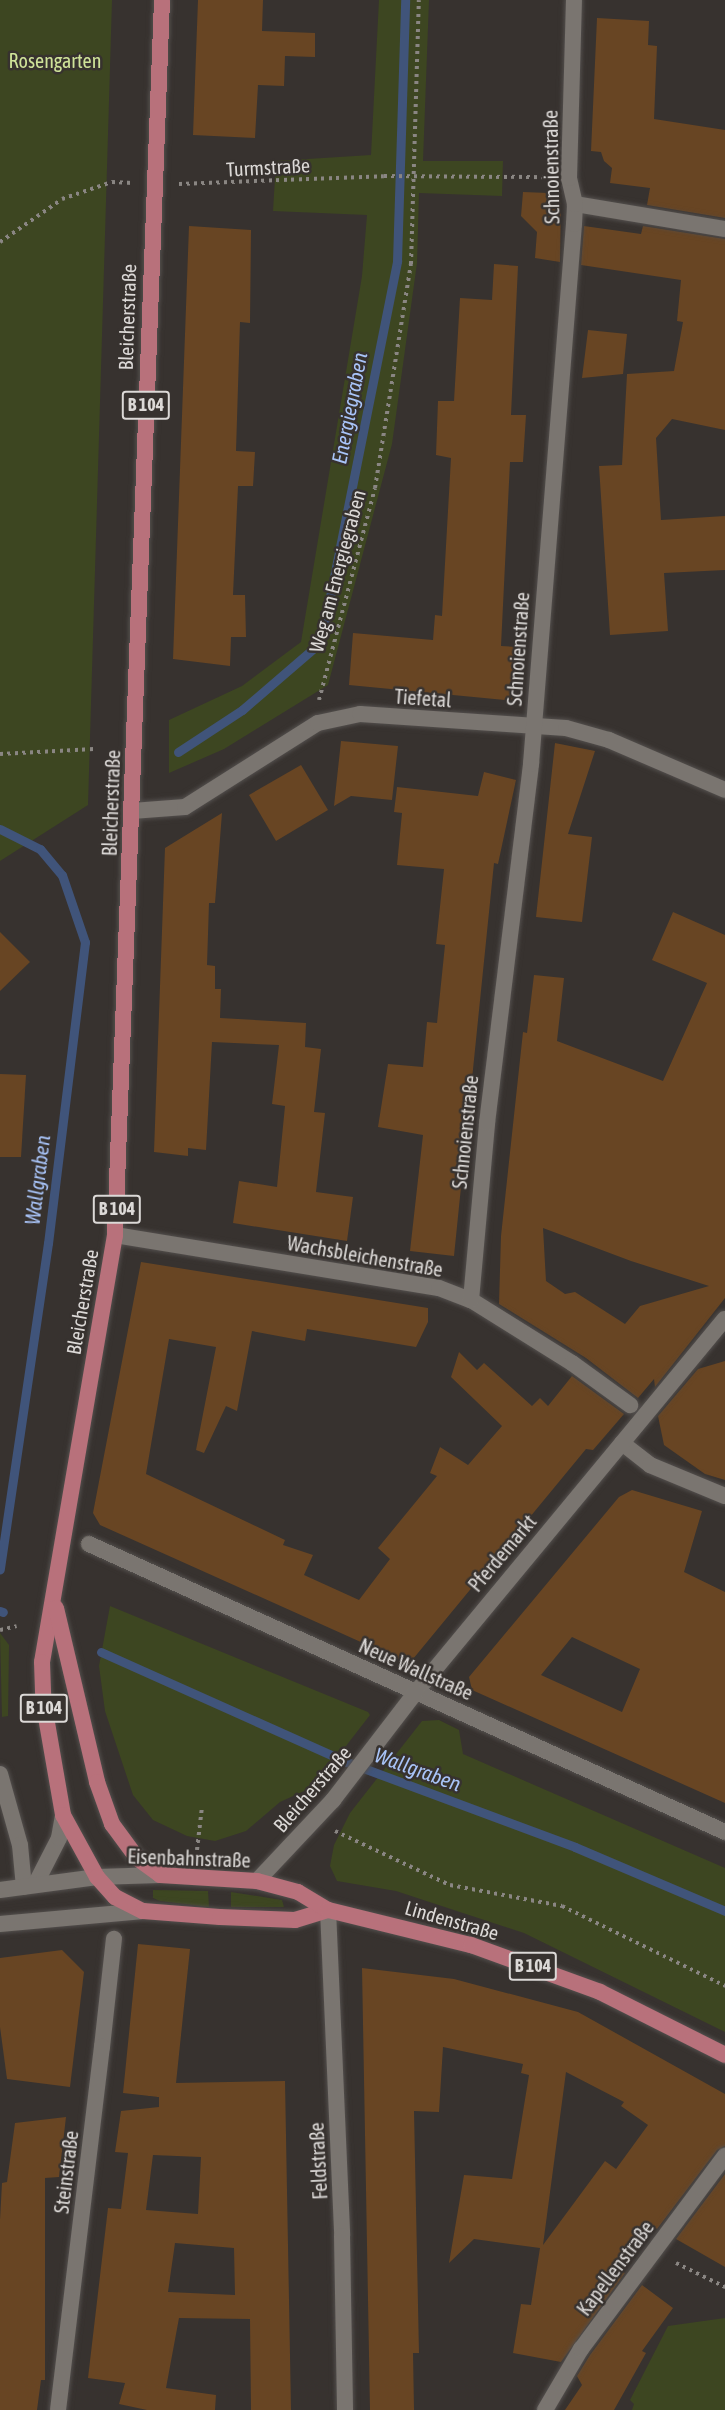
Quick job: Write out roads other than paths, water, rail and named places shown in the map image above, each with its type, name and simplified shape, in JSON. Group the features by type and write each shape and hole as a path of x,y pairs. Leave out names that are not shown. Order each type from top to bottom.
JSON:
{"main road":[{"name":"Bleicherstraße","path":"115,1897 97,1876 63,1815 43,1700 42,1662 55,1602 66,1507 115,1235 153,184 162,0"},
{"name":"Bleicherstraße","path":"55,1602 97,1782 112,1824 137,1858 160,1875"},
{"name":"Eisenbahnstraße","path":"160,1875 257,1881 298,1892 328,1910"},
{"name":"B 104","path":"115,1897 143,1911 295,1920 328,1910"},
{"name":"Lindenstraße","path":"328,1910 471,1945 527,1964 600,1992 725,2055"}],"street":[{"name":"Schnoienstraße","path":"471,1300 486,1123 533,727 575,204 569,178 573,0"},
{"path":"575,204 725,229"},
{"name":"Tiefetal","path":"132,811 185,807 318,723 360,714 566,728 609,740 725,790"},
{"name":"Wachsbleichenstraße","path":"115,1235 439,1288 471,1300 572,1363 644,1416"},
{"name":"Pferdemarkt","path":"416,1692 725,1319"},
{"path":"622,1443 650,1465 725,1496"},
{"name":"Neue Wallstraße","path":"89,1544 725,1832"},
{"name":"Bleicherstraße","path":"257,1881 333,1800 416,1692"},
{"path":"0,1774 29,1886"},
{"path":"29,1886 59,1838 63,1815"},
{"path":"105,1914 137,1858"},
{"name":"Eisenbahnstraße","path":"0,1890 97,1876 160,1875"},
{"name":"Feldstraße","path":"328,1910 342,2236 345,2410"},
{"path":"0,1924 143,1911"},
{"name":"Steinstraße","path":"58,2410 114,1939"},
{"name":"Kapellenstraße","path":"545,2410 581,2349 725,2156"}],"waterway":[{"name":"Energiegraben","path":"178,752 242,710 321,642 397,261 405,0"},
{"name":"Wallgraben","path":"0,829 40,849 62,875 85,942 48,1243 0,1569"},
{"name":"Wallgraben","path":"101,1652 347,1762 575,1847 725,1911"}],"park label":[{"name":"Rosengarten","path":"55,60"}]}
